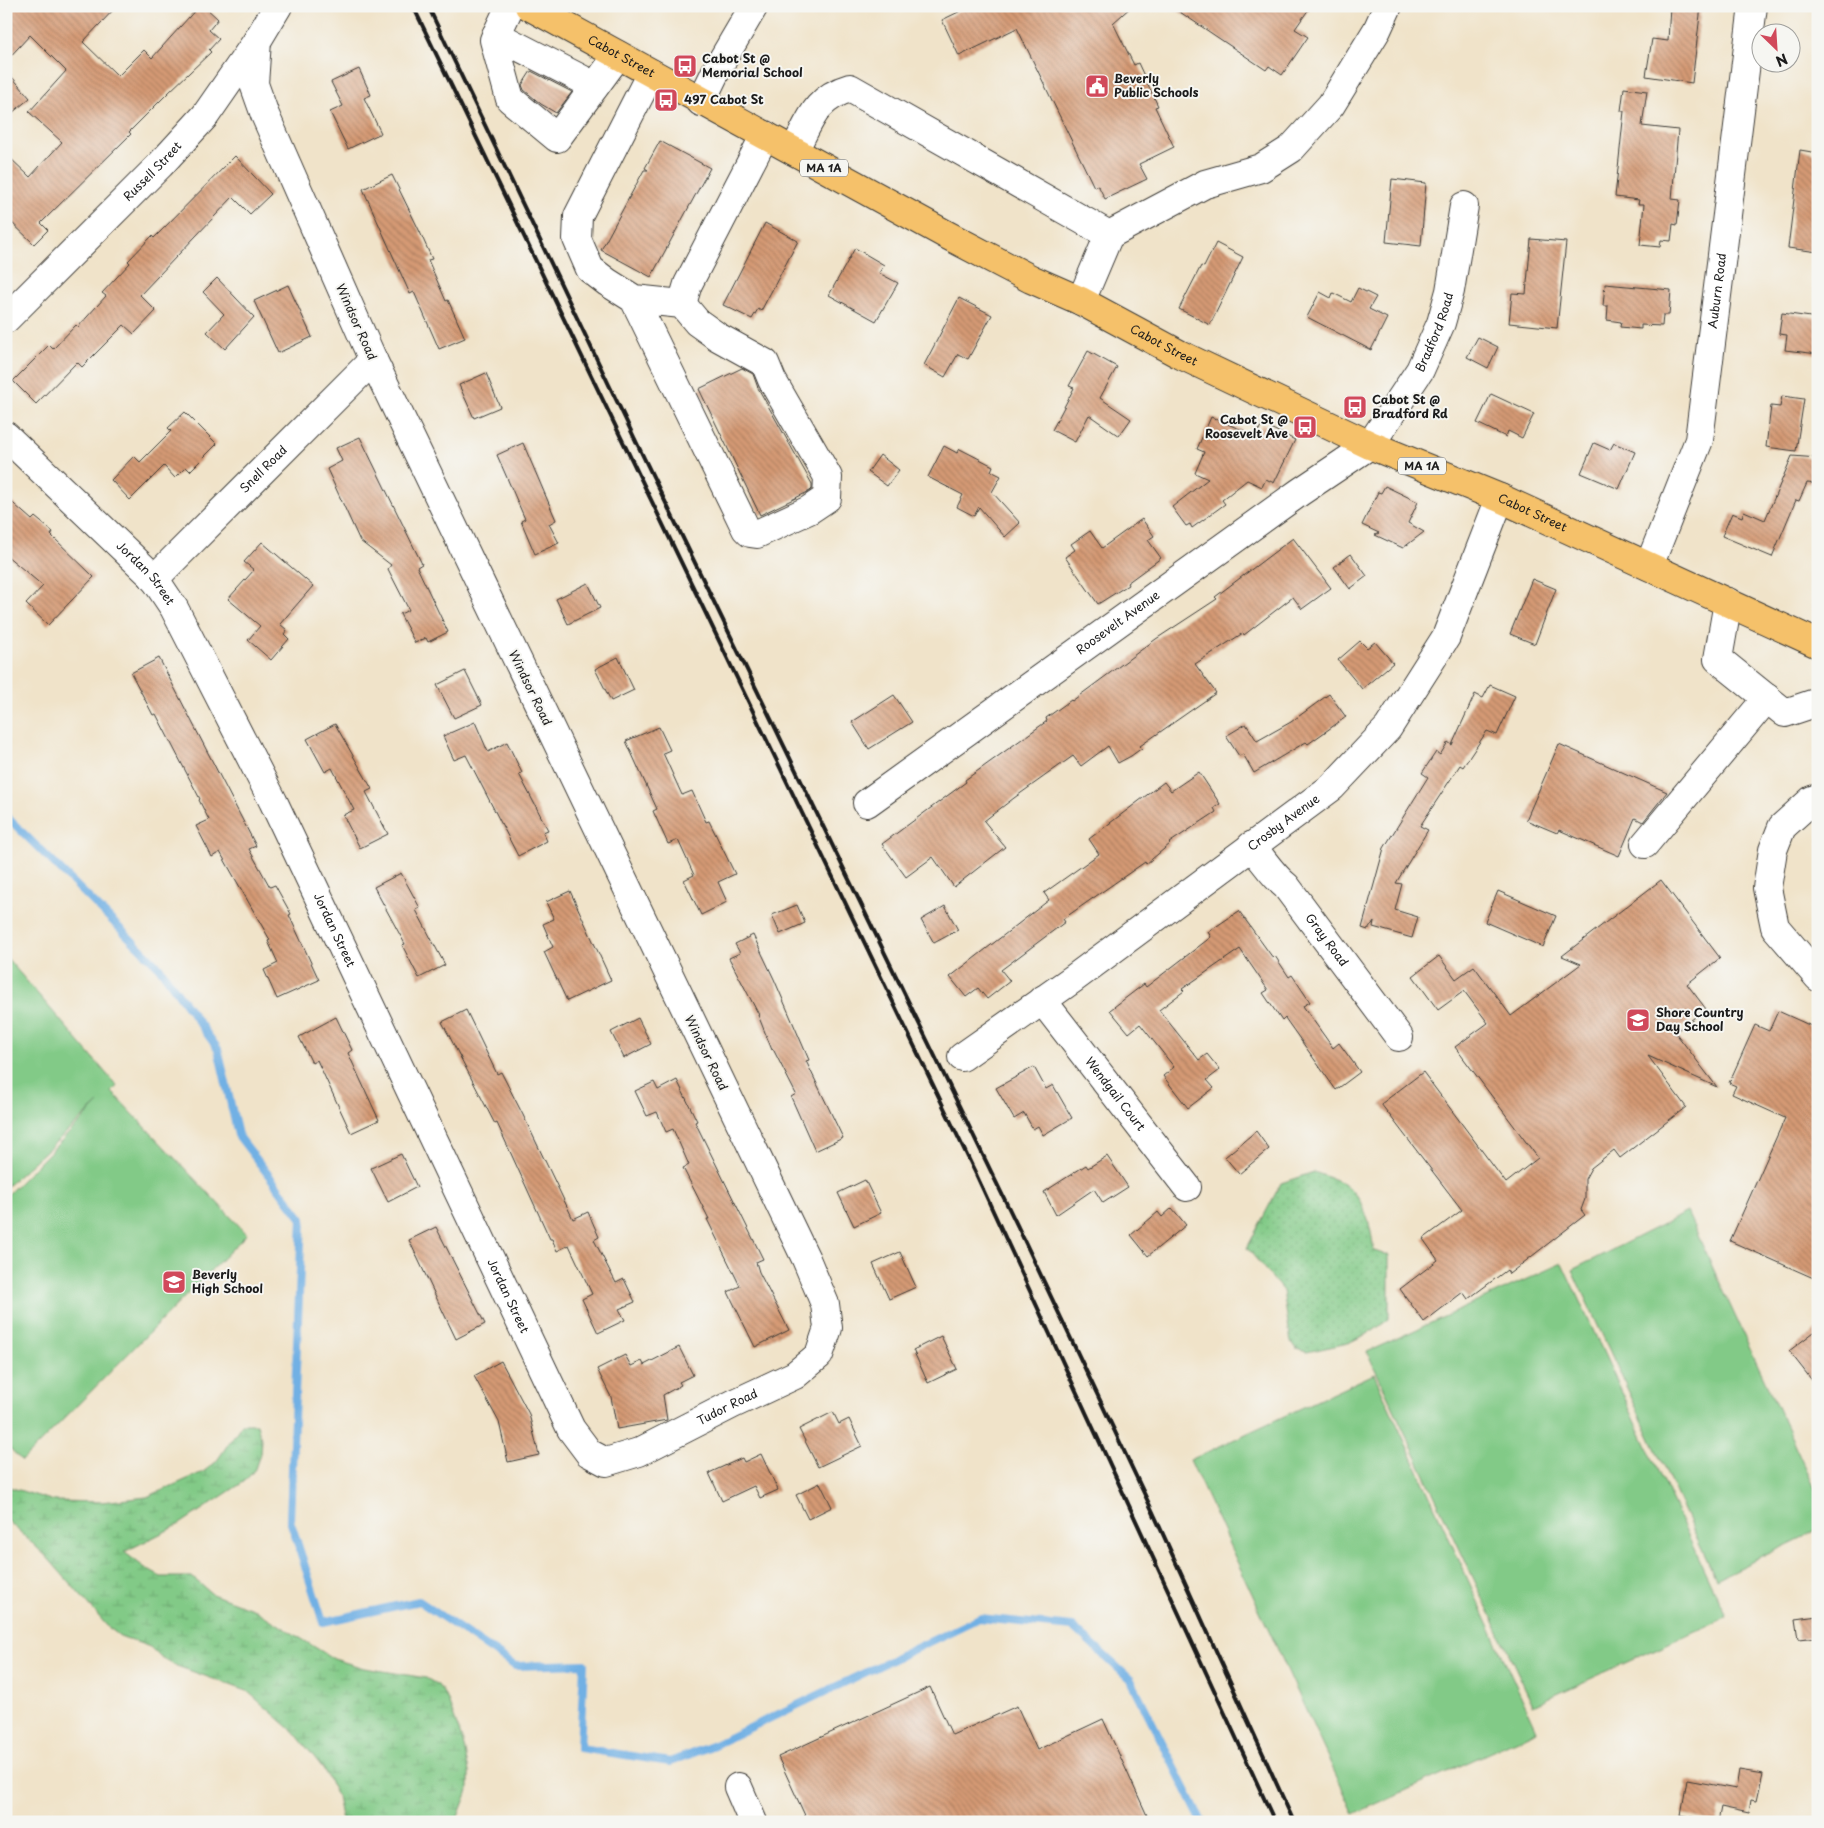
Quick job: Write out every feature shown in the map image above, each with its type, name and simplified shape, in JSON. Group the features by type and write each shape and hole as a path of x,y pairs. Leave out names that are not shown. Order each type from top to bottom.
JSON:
{"highway":[{"name":"Cabot Street","path":"529,6 700,102 765,135 947,236 1031,279 1081,301 1179,354 1370,445 1500,498 1818,644"}],"street":[{"name":"Russell Street","path":"6,319 160,165 205,116 257,41 278,6"},
{"path":"510,6 494,40 510,99 557,138 618,55"},
{"path":"700,102 754,6"},
{"path":"1081,301 1109,235 1206,184 1261,168 1291,149 1331,105 1377,30 1388,6"},
{"name":"Auburn Road","path":"1649,566 1698,440 1753,6"},
{"path":"496,35 595,86"},
{"name":"Windsor Road","path":"257,41 254,84 264,115 373,360 806,1259 825,1304 828,1328"},
{"path":"634,299 746,529 750,533 758,534 809,510 827,498 828,477 772,380 765,363 718,337 697,322 682,304 634,299 607,282 590,269 577,239 578,216 651,73"},
{"path":"794,151 820,104 837,92 850,88 1109,235"},
{"path":"682,304 688,284 765,135"},
{"name":"Bradford Road","path":"1370,445 1420,370 1440,323 1450,291 1464,206"},
{"name":"Snell Road","path":"154,579 373,360"},
{"name":"Jordan Street","path":"6,436 154,579 174,608 273,801 572,1429 589,1453 606,1462"},
{"name":"Roosevelt Avenue","path":"867,803 1300,492 1370,445"},
{"name":"Crosby Avenue","path":"962,1056 1042,1000 1332,787 1388,728 1446,637 1500,498"},
{"path":"1728,602 1718,659 1785,713 1818,702"},
{"path":"1645,844 1766,698"},
{"path":"1818,798 1812,800 1782,827 1773,850 1767,888 1775,927 1818,977"},
{"name":"Gray Road","path":"1251,846 1276,878 1286,886 1399,1037"},
{"name":"Wendgail Court","path":"1042,1000 1187,1187"},
{"name":"Tudor Road","path":"606,1462 639,1452 795,1375 819,1355 828,1328"},
{"path":"738,1787 753,1822"}],"green space":[{"path":"6,957 117,1086 112,1092 247,1234 22,1461 6,1444 6,1196 99,1103 6,1187"},
{"path":"1314,1172 1336,1180 1354,1193 1360,1201 1368,1220 1374,1251 1389,1255 1389,1319 1373,1331 1348,1343 1307,1352 1296,1349 1291,1342 1283,1291 1247,1248 1281,1183"},
{"path":"1687,1212 1818,1495 1818,1530 1716,1579 1572,1270"},
{"path":"1562,1263 1726,1617 1533,1705 1367,1352"},
{"path":"1374,1374 1537,1731 1354,1814 1190,1460"},
{"path":"242,1424 257,1424 261,1439 260,1454 255,1469 245,1481 180,1524 124,1552 161,1577 192,1577 212,1594 255,1610 334,1659 364,1668 426,1678 438,1685 447,1698 463,1742 469,1772 469,1788 456,1822 342,1822 337,1796 323,1768 294,1732 247,1691 174,1665 161,1658 150,1647 120,1636 108,1627 47,1557 6,1519 6,1486 54,1501 101,1502 147,1497 203,1472 216,1462"}],"building":[{"path":"6,6 117,6 83,42 118,76 144,50 152,58 199,6 204,6 218,19 209,30 219,39 209,50 211,52 129,132 131,134 41,223 48,230 34,244 6,217 6,154 30,177 62,142 29,112 66,71 30,35 6,61"},
{"name":"Beverly Public Schools","path":"971,6 1132,6 1113,23 1134,65 1138,63 1158,106 1155,107 1174,147 1139,164 1147,179 1105,199 1098,185 1094,187 1017,28 959,56 942,20"},
{"path":"1171,6 1311,6 1295,29 1308,37 1282,75 1269,66 1266,70"},
{"path":"1670,6 1701,6 1692,83 1646,76 1652,39 1668,41"},
{"path":"359,69 371,95 364,98 381,133 348,149 330,112 343,106 331,82"},
{"path":"6,70 30,98 6,118"},
{"path":"531,71 572,92 556,113 524,90 522,85"},
{"path":"1624,88 1647,91 1642,126 1678,130 1672,199 1680,200 1677,225 1673,224 1671,241 1661,240 1660,247 1640,245 1644,204 1638,204 1639,200 1615,197 1624,111 1621,111"},
{"path":"660,141 710,168 651,277 601,250 644,170 648,170 645,168"},
{"path":"1800,150 1818,153 1818,252 1788,248"},
{"path":"235,156 271,194 250,214 233,197 140,295 156,311 134,334 124,325 82,367 77,362 36,404 13,381 49,345 53,349 76,325 78,327 106,296 102,293 130,263 128,261 152,236 154,238"},
{"path":"392,175 420,232 432,259 428,260 465,338 439,349 414,292 410,294 363,189"},
{"path":"1392,179 1426,183 1421,246 1386,242"},
{"path":"765,223 798,241 761,311 758,309 752,319 723,305"},
{"path":"1531,239 1566,242 1557,328 1509,323 1512,293 1526,294"},
{"path":"1216,243 1243,257 1210,325 1179,309 1201,266 1204,267"},
{"path":"855,248 884,265 879,273 898,283 876,321 829,295"},
{"path":"217,278 254,317 225,349 207,332 224,314 203,292"},
{"path":"1605,284 1671,290 1669,315 1663,315 1662,326 1641,325 1641,329 1620,327 1621,322 1607,320 1608,306 1603,306"},
{"path":"288,285 312,337 278,353 254,301"},
{"path":"1358,288 1376,297 1369,309 1387,318 1371,350 1307,317 1320,292 1331,298 1333,293 1351,302"},
{"path":"959,298 992,315 968,359 958,354 945,377 924,365"},
{"path":"1782,313 1818,318 1818,354 1785,350 1787,335 1779,334"},
{"path":"1478,337 1498,347 1488,368 1467,357"},
{"path":"1088,351 1117,367 1100,398 1131,419 1119,436 1089,415 1075,442 1052,430 1074,388 1069,386"},
{"path":"742,368 753,374 758,388 812,484 810,491 760,515 699,389"},
{"path":"486,373 500,407 474,418 459,385"},
{"path":"1491,394 1534,414 1522,438 1508,431 1506,437 1477,423"},
{"path":"1782,396 1804,399 1796,451 1766,447 1771,406 1780,407"},
{"path":"185,412 217,444 190,471 186,467 175,478 164,466 130,500 111,480 134,456 140,462 171,431 168,428"},
{"path":"1211,417 1256,436 1262,424 1295,440 1274,483 1266,479 1262,487 1247,480 1222,500 1225,504 1192,528 1190,524 1186,526 1172,507 1208,479 1195,473 1204,452 1197,449"},
{"path":"360,437 422,564 417,567 448,632 428,642 426,638 415,643 400,614 409,610 388,569 391,565 360,541 327,469 342,461 336,448"},
{"path":"523,443 556,520 549,524 559,543 535,554 521,521 525,519 497,455"},
{"path":"1594,443 1610,450 1614,443 1635,452 1619,489 1581,473"},
{"path":"944,446 957,453 960,449 993,466 991,471 1001,476 992,492 1020,523 1005,537 979,507 974,516 957,507 963,495 928,477"},
{"path":"880,455 899,470 887,486 868,472"},
{"path":"1792,456 1818,458 1818,484 1807,483 1799,501 1796,500 1772,557 1722,536 1732,513 1742,517 1744,511 1765,520"},
{"path":"1385,486 1418,502 1408,523 1424,532 1403,548 1375,535 1379,533 1362,525 1378,492 1381,493"},
{"path":"6,497 32,520 35,517 53,532 51,535 94,577 48,625 26,604 43,586 6,555"},
{"path":"1142,519 1154,536 1148,540 1161,558 1127,583 1128,585 1098,604 1065,557 1075,550 1071,544 1090,531 1102,548"},
{"path":"1293,538 1331,588 1302,609 1293,597 1244,635 1243,633 1195,664 1216,693 1140,746 1142,748 1131,756 1118,763 1108,746 1081,766 1073,756 1014,798 984,821 1005,847 954,887 933,857 906,877 882,844 966,782 965,780 1047,721 1046,718 1156,639 1217,599 1215,597"},
{"path":"262,542 313,586 280,624 287,630 284,634 289,639 271,660 248,640 260,626 228,599 254,570 244,562"},
{"path":"1351,554 1367,576 1350,589 1334,567"},
{"path":"1532,579 1556,589 1535,644 1510,634"},
{"path":"588,583 600,608 568,624 556,599"},
{"path":"1360,641 1367,648 1375,642 1393,663 1362,689 1338,660"},
{"path":"618,657 634,690 611,701 595,669"},
{"path":"159,658 256,846 249,849 270,887 275,885 291,914 289,915 319,980 277,999 264,970 278,963 268,941 270,940 220,852 212,857 196,826 209,820 200,799 156,714 153,715 131,673"},
{"path":"465,671 482,705 454,718 437,685"},
{"path":"1490,685 1515,696 1497,735 1487,731 1463,767 1460,765 1420,826 1428,830 1396,883 1402,884 1395,910 1418,917 1412,938 1373,927 1374,921 1368,930 1362,928 1384,848 1428,777 1422,773 1436,752 1440,755 1448,742 1452,745 1475,694 1483,698"},
{"path":"1329,694 1346,717 1308,744 1306,742 1254,773 1243,754 1239,756 1226,736 1246,724 1257,741 1291,722"},
{"path":"894,695 912,722 869,749 852,722"},
{"path":"475,722 488,752 507,742 522,773 519,774 548,830 543,832 547,841 518,856 466,755 454,760 443,736"},
{"path":"335,724 372,789 366,792 388,834 360,848 343,815 354,810 332,768 325,772 307,739"},
{"path":"659,727 670,750 663,753 682,795 692,791 706,822 709,821 735,874 718,882 727,902 701,915 684,880 694,875 678,840 668,844 653,811 657,809 626,741"},
{"path":"1559,744 1667,792 1643,822 1635,818 1619,856 1559,830 1557,833 1526,820"},
{"path":"1199,772 1220,804 1214,808 1216,812 1169,843 1146,864 1145,862 1063,919 1065,922 1001,970 1010,981 987,999 978,988 966,997 950,977 1049,900 1044,893 1099,854 1089,839 1164,782 1171,791"},
{"path":"401,873 420,908 416,910 445,965 419,978 402,945 405,944 374,887"},
{"path":"1661,880 1720,958 1687,984 1706,1009 1675,1032 1717,1087 1648,1056 1686,1107 1620,1158 1614,1150 1591,1168 1585,1179 1585,1199 1581,1210 1585,1215 1509,1274 1507,1270 1468,1299 1463,1292 1424,1322 1400,1289 1438,1260 1423,1239 1462,1210 1381,1104 1423,1072 1506,1183 1538,1158 1455,1047 1488,1023 1464,991 1438,1010 1413,976 1439,956 1456,979 1474,966 1511,1016 1581,964 1562,956"},
{"path":"570,891 611,980 567,1001 544,952 553,947 543,924 554,919 546,902"},
{"path":"1498,891 1556,916 1543,947 1485,922"},
{"path":"797,905 805,923 780,934 772,915"},
{"path":"945,906 958,930 934,943 921,920"},
{"path":"1239,911 1273,958 1275,956 1289,977 1292,975 1310,1002 1303,1006 1333,1048 1339,1043 1360,1072 1336,1090 1285,1018 1282,1021 1263,993 1268,990 1240,949 1182,989 1184,991 1159,1010 1199,1060 1207,1054 1220,1070 1207,1080 1214,1088 1188,1108 1163,1076 1174,1067 1140,1024 1129,1033 1110,1010 1144,984 1146,987 1211,937 1208,932"},
{"path":"753,935 809,1060 806,1061 843,1138 815,1151 791,1097 796,1094 772,1050 759,1015 729,958 740,953 735,944"},
{"path":"466,1010 497,1074 501,1072 573,1219 588,1212 599,1237 594,1240 616,1283 624,1279 635,1302 619,1309 625,1320 598,1333 582,1299 592,1294 569,1245 557,1251 552,1239 550,1239 497,1123 495,1124 442,1022"},
{"path":"1778,1011 1818,1029 1818,1280 1730,1241 1785,1118 1732,1094 1736,1086 1729,1083 1755,1025 1769,1031"},
{"path":"336,1017 352,1050 348,1053 379,1120 351,1133 317,1060 312,1063 299,1037"},
{"path":"638,1018 651,1044 624,1058 611,1032"},
{"path":"1034,1067 1046,1089 1053,1085 1072,1118 1043,1135 1038,1126 1033,1129 1024,1113 1014,1119 996,1088"},
{"path":"677,1080 697,1121 695,1122 763,1259 756,1262 759,1272 789,1330 755,1347 728,1292 740,1286 683,1168 689,1165 673,1129 666,1132 657,1112 647,1116 635,1091 654,1082 658,1090"},
{"path":"1256,1131 1269,1149 1239,1174 1225,1157"},
{"path":"401,1154 417,1187 388,1202 371,1168"},
{"path":"1107,1156 1128,1187 1103,1203 1094,1189 1056,1215 1044,1192 1086,1165 1088,1168"},
{"path":"865,1180 881,1213 854,1226 838,1193"},
{"path":"1172,1208 1186,1225 1148,1256 1131,1235 1158,1212 1162,1217"},
{"path":"436,1227 485,1324 456,1339 409,1240"},
{"path":"900,1252 916,1287 889,1299 873,1264"},
{"path":"1818,1329 1818,1388 1789,1351"},
{"path":"941,1336 957,1369 928,1383 913,1350"},
{"path":"679,1347 693,1375 679,1382 681,1385 663,1395 667,1420 617,1429 611,1397 597,1369 625,1355 631,1366 642,1361 644,1365"},
{"path":"501,1361 529,1414 539,1455 508,1462 499,1422 474,1376"},
{"path":"833,1412 839,1424 849,1419 862,1446 818,1467 799,1429"},
{"path":"761,1454 778,1490 760,1498 754,1486 722,1501 709,1473 742,1458 744,1462"},
{"path":"820,1483 832,1507 808,1519 796,1495"},
{"path":"1818,1616 1818,1637 1798,1639 1795,1619"},
{"path":"930,1687 952,1735 1017,1706 1037,1750 1103,1719 1150,1822 808,1822 778,1757"},
{"path":"1739,1770 1763,1774 1757,1801 1751,1800 1749,1813 1721,1807 1718,1822 1681,1815 1687,1780 1736,1789"}],"waterway":[{"path":"6,816 159,967 218,1049 238,1135 302,1219 290,1520 323,1622 419,1601 515,1666 584,1664 580,1748 670,1762 714,1745 979,1618 1073,1627 1131,1680 1202,1822"}],"railway":[{"path":"413,6 975,1172 1275,1822"},
{"path":"428,6 644,458 1018,1227 1152,1510 1294,1822"}],"place":[{"name":"Cabot St @ Memorial School","path":"685,66"},
{"name":"Beverly Public Schools","path":"1097,86"},
{"name":"497 Cabot St","path":"666,100"},
{"name":"Cabot St @ Bradford Rd","path":"1355,407"},
{"name":"Cabot St @ Roosevelt Ave","path":"1305,427"},
{"name":"Shore Country Day School","path":"1638,1020"},
{"name":"Beverly High School","path":"174,1282"}]}
